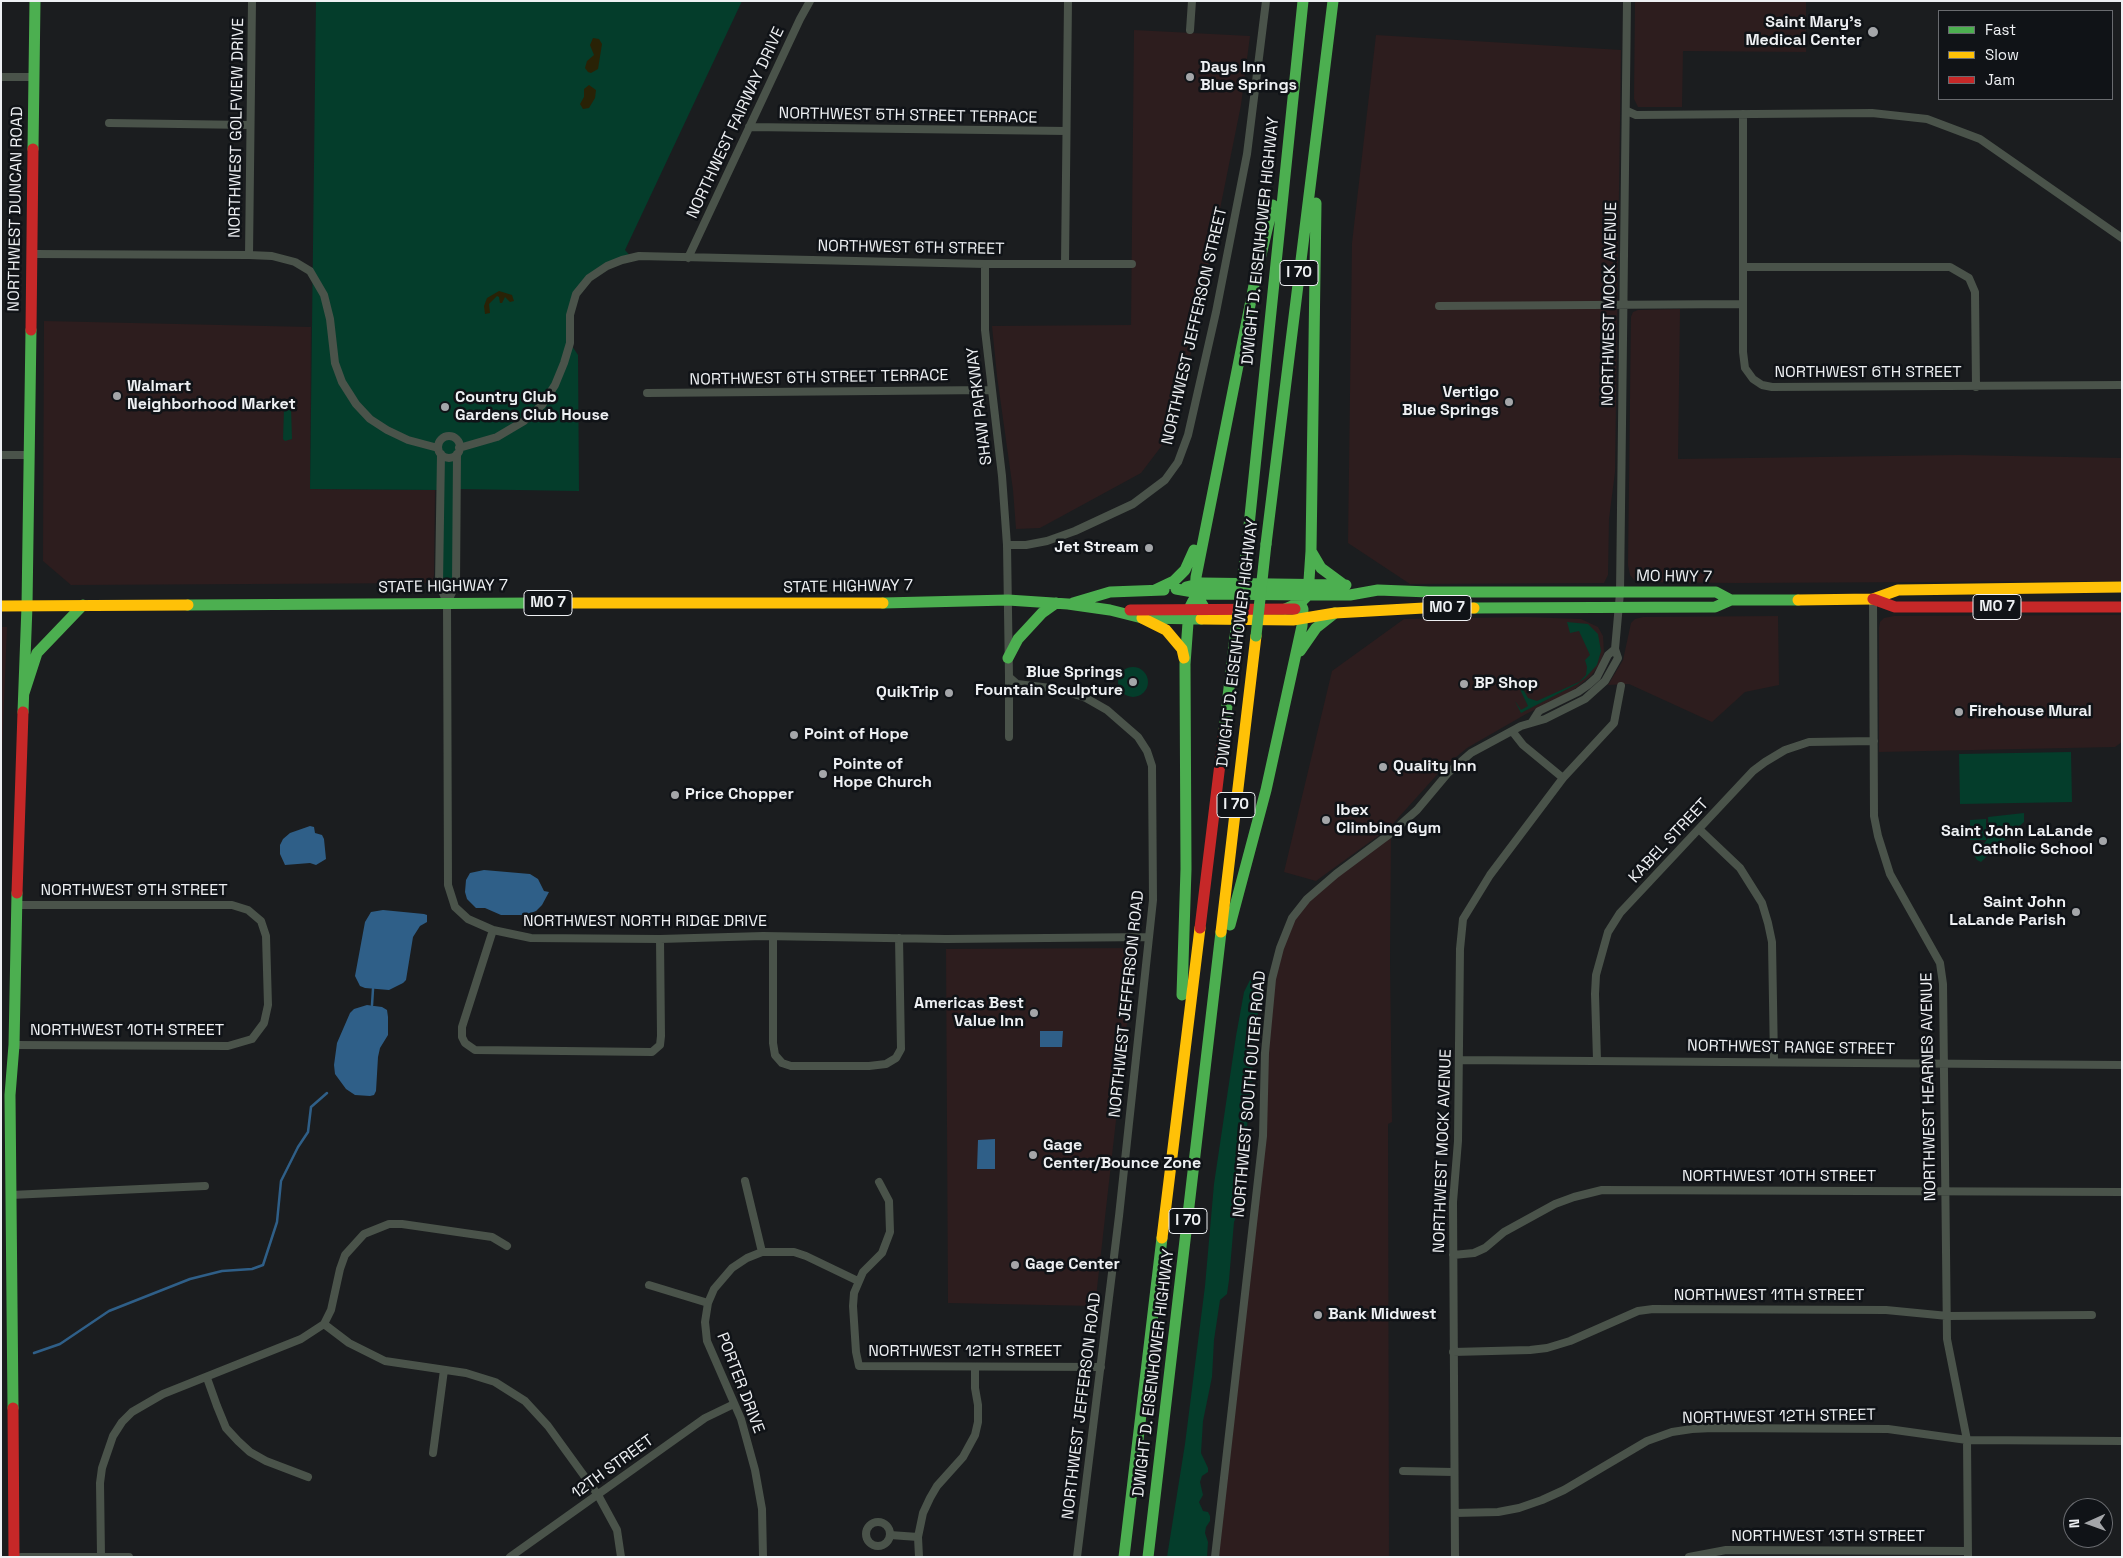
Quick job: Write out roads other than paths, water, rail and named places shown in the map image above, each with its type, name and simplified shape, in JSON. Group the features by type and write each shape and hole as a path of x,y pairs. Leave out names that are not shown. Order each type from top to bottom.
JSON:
{"main road":[{"name":"NORTHWEST DUNCAN ROAD","path":"14,1557 12,1195 6,1094 14,1045 27,606 35,1"},
{"name":"DWIGHT D. EISENHOWER HIGHWAY","path":"1124,1557 1247,545 1303,1"},
{"name":"DWIGHT D. EISENHOWER HIGHWAY","path":"1148,1557 1286,374 1333,1"},
{"path":"1180,1084 1186,870 1185,664 1189,615 1193,601 1198,593 1202,542 1255,280 1288,142"},
{"path":"1217,975 1266,790 1294,661 1311,551 1316,144"},
{"path":"1155,590 1174,581 1185,570 1196,545 1202,542"},
{"path":"1311,551 1321,568 1344,585"},
{"name":"MO 7","path":"1198,593 1202,583 1303,600 1335,613"},
{"name":"MO 7","path":"1110,610 1142,618 1189,615 1205,609 1285,609 1303,600 1344,585 1378,590"},
{"name":"MO 7","path":"1731,600 1873,599 1898,590 2122,587"},
{"name":"MO 7","path":"1068,604 1110,592 1176,589 1198,593 1303,600"},
{"name":"MO HWY 7","path":"1303,600 1378,590 1428,592 1716,592 1731,600"},
{"path":"1198,593 1205,609"},
{"name":"MO 7","path":"1873,599 1895,607 2122,607"},
{"name":"STATE HIGHWAY 7","path":"27,606 812,604 1008,600 1068,604"},
{"name":"MO 7","path":"1068,604 1110,610 1293,620 1303,600"},
{"name":"MO HWY 7","path":"1335,613 1424,608 1715,607 1731,600"},
{"path":"1008,658 1018,639 1042,613 1056,603"},
{"path":"24,693 37,653 83,605"},
{"name":"MO 7","path":"1,606 27,606"},
{"path":"1294,661 1316,628 1335,613"},
{"path":"1142,618 1166,630 1176,640 1182,649 1185,664"}],"street":[{"name":"NORTHWEST GOLFVIEW DRIVE","path":"249,255 252,1"},
{"name":"NORTHWEST FAIRWAY DRIVE","path":"688,258 810,1"},
{"path":"1066,263 1068,1"},
{"path":"1190,30 1192,1"},
{"name":"NORTHWEST JEFFERSON STREET","path":"1007,545 1047,540 1075,531 1133,504 1165,480 1178,462 1192,420 1248,154 1266,1"},
{"name":"NORTHWEST MOCK AVENUE","path":"1619,607 1627,1"},
{"path":"1,77 34,77"},
{"path":"1627,111 1636,114 1872,112 1927,119 1948,125 1980,139 2122,238"},
{"name":"NORTHWEST 6TH STREET","path":"1743,114 1743,352 1745,368 1753,379 1762,386 1976,387 2122,385"},
{"path":"109,123 250,125"},
{"name":"NORTHWEST 5TH STREET TERRACE","path":"749,127 1066,132"},
{"path":"33,254 249,255 272,256 295,262 310,271 324,295 330,319 336,363 342,382 356,404 370,419 387,430 439,451 447,458 458,451"},
{"name":"NORTHWEST 6TH STREET","path":"458,451 497,437 524,421 542,405 555,385 564,364 570,343 570,315 576,294 590,278 607,266 639,256 985,264 1132,264"},
{"name":"SHAW PARKWAY","path":"985,264 985,330 1002,476 1007,545 1008,600"},
{"path":"1743,268 1950,267 1969,278 1975,292 1976,387"},
{"path":"1439,306 1624,303 1742,304"},
{"name":"NORTHWEST 6TH STREET TERRACE","path":"647,394 991,390"},
{"path":"449,433 458,441 458,451 456,584 447,604 439,583 439,451 442,438 449,433"},
{"path":"1,455 28,455"},
{"name":"NORTHWEST HEARNES AVENUE","path":"1873,599 1874,816 1890,874 1940,963 1943,984 1948,1339 1950,1358 1968,1440 1968,1554"},
{"path":"1008,600 1009,737"},
{"name":"NORTHWEST NORTH RIDGE DRIVE","path":"447,604 448,885 451,898 461,914 475,923 493,930 531,938 1148,937"},
{"name":"NORTHWEST SOUTH OUTER ROAD","path":"1215,1557 1263,1136 1265,1053 1272,979 1280,948 1292,918 1307,899 1336,874 1396,830 1417,810 1457,764 1478,748 1575,704 1591,694 1605,681 1618,658 1615,649 1619,607"},
{"name":"NORTHWEST JEFFERSON ROAD","path":"1009,677 1017,684 1059,689 1086,698 1107,710 1138,737 1147,750 1152,766 1153,900 1101,1367 1077,1557"},
{"name":"NORTHWEST MOCK AVENUE","path":"1455,1557 1453,1472 1453,1202 1458,1140 1460,949 1463,920 1490,875 1563,778 1614,723 1621,686"},
{"path":"1512,731 1523,745 1563,778"},
{"name":"KABEL STREET","path":"1597,1060 1596,975 1608,932 1620,913 1700,830 1753,771 1785,750 1809,742 1874,741"},
{"path":"1700,830 1740,868 1762,903 1772,942 1774,1061"},
{"name":"NORTHWEST 9TH STREET","path":"17,904 232,905 248,910 261,921 266,936"},
{"path":"493,930 462,1027 462,1037 466,1046 475,1050 660,1051 660,939"},
{"name":"NORTHWEST 10TH STREET","path":"14,1045 228,1046 252,1038 264,1022 268,1005 266,936"},
{"path":"773,937 773,1042 775,1055 782,1063 791,1066 869,1066 886,1064 896,1058 901,1049 899,938"},
{"path":"459,1051 466,1046"},
{"name":"NORTHWEST RANGE STREET","path":"1460,1060 2122,1065"},
{"path":"745,1181 762,1252"},
{"path":"858,1282 863,1272 882,1253 890,1232 889,1201 879,1182"},
{"path":"12,1195 205,1186"},
{"name":"NORTHWEST 10TH STREET","path":"1453,1255 1474,1253 1485,1248 1504,1232 1555,1204 1602,1190 2122,1192"},
{"path":"101,1556 100,1483 104,1459 113,1436 132,1412 163,1394 301,1340 324,1324 331,1310 345,1255 364,1234 389,1224 402,1224 492,1237 507,1246"},
{"name":"PORTER DRIVE","path":"763,1557 763,1528 759,1489 744,1429 707,1341 705,1322 708,1303 714,1290 732,1268 747,1258 762,1252 784,1250 794,1252 858,1282"},
{"name":"NORTHWEST 12TH STREET","path":"858,1282 853,1306 856,1352 859,1366 1101,1367"},
{"path":"649,1286 708,1303"},
{"name":"NORTHWEST 11TH STREET","path":"1453,1352 1547,1348 1570,1341 1638,1311 1653,1310 1886,1310 1948,1316 2092,1315"},
{"path":"324,1324 350,1343 385,1361 444,1370 488,1380 525,1400 548,1426 598,1495 617,1530 621,1557"},
{"path":"919,1557 918,1537 923,1513 937,1486 963,1457 975,1435 978,1422 978,1405 974,1388 974,1367"},
{"path":"433,1453 444,1370"},
{"path":"207,1378 226,1428 238,1442 250,1452 308,1477"},
{"name":"12TH STREET","path":"510,1557 705,1418 734,1404"},
{"name":"NORTHWEST 12TH STREET","path":"1455,1513 1498,1512 1519,1508 1542,1500 1564,1490 1632,1449 1672,1432 1713,1428 1888,1429 1968,1440 2122,1441"},
{"path":"1403,1471 1453,1472"},
{"path":"890,1535 918,1537"},
{"name":"NORTHWEST 13TH STREET","path":"1689,1557 1726,1550 1968,1554"},
{"path":"21,1557 129,1557"}],"water":[{"path":"310,826 314,827 315,833 322,835 324,839 326,859 316,865 310,863 285,865 280,854 280,845 283,839 290,833"},
{"path":"484,870 530,874 538,879 544,891 549,892 542,905 536,911 526,915 501,915 485,908 476,908 467,899 465,892 466,880 470,873"},
{"path":"383,910 427,915 427,922 420,926 413,937 406,980 389,990 360,986 355,976 365,922 371,912"},
{"path":"367,1005 382,1007 387,1010 388,1017 388,1035 380,1048 378,1057 376,1091 374,1095 370,1096 355,1095 346,1089 335,1074 334,1065 337,1043 350,1013 354,1009"},
{"path":"1040,1031 1063,1031 1062,1047 1040,1047"},
{"path":"995,1139 995,1169 977,1169 978,1140"}],"waterway":[{"path":"372,1005 373,989"},
{"path":"34,1353 60,1344 109,1311 190,1279 222,1271 252,1269 263,1265 277,1222 281,1181 298,1147 308,1132 311,1107 327,1093"}],"place":[{"name":"Saint Mary's Medical Center","path":"1873,32"},
{"name":"Days Inn Blue Springs","path":"1190,77"},
{"name":"Walmart Neighborhood Market","path":"117,396"},
{"name":"Vertigo Blue Springs","path":"1509,402"},
{"name":"Country Club Gardens Club House","path":"445,407"},
{"name":"Jet Stream","path":"1149,548"},
{"name":"Blue Springs Fountain Sculpture","path":"1133,682"},
{"name":"BP Shop","path":"1464,684"},
{"name":"QuikTrip","path":"949,693"},
{"name":"Firehouse Mural","path":"1959,712"},
{"name":"Point of Hope","path":"794,735"},
{"name":"Quality Inn","path":"1383,767"},
{"name":"Pointe of Hope Church","path":"823,774"},
{"name":"Price Chopper","path":"675,795"},
{"name":"Ibex Climbing Gym","path":"1326,820"},
{"name":"Saint John LaLande Catholic School","path":"2103,841"},
{"name":"Saint John LaLande Parish","path":"2076,912"},
{"name":"Americas Best Value Inn","path":"1034,1013"},
{"name":"Gage Center/Bounce Zone","path":"1033,1155"},
{"name":"Gage Center","path":"1015,1265"},
{"name":"Bank Midwest","path":"1318,1315"}]}
